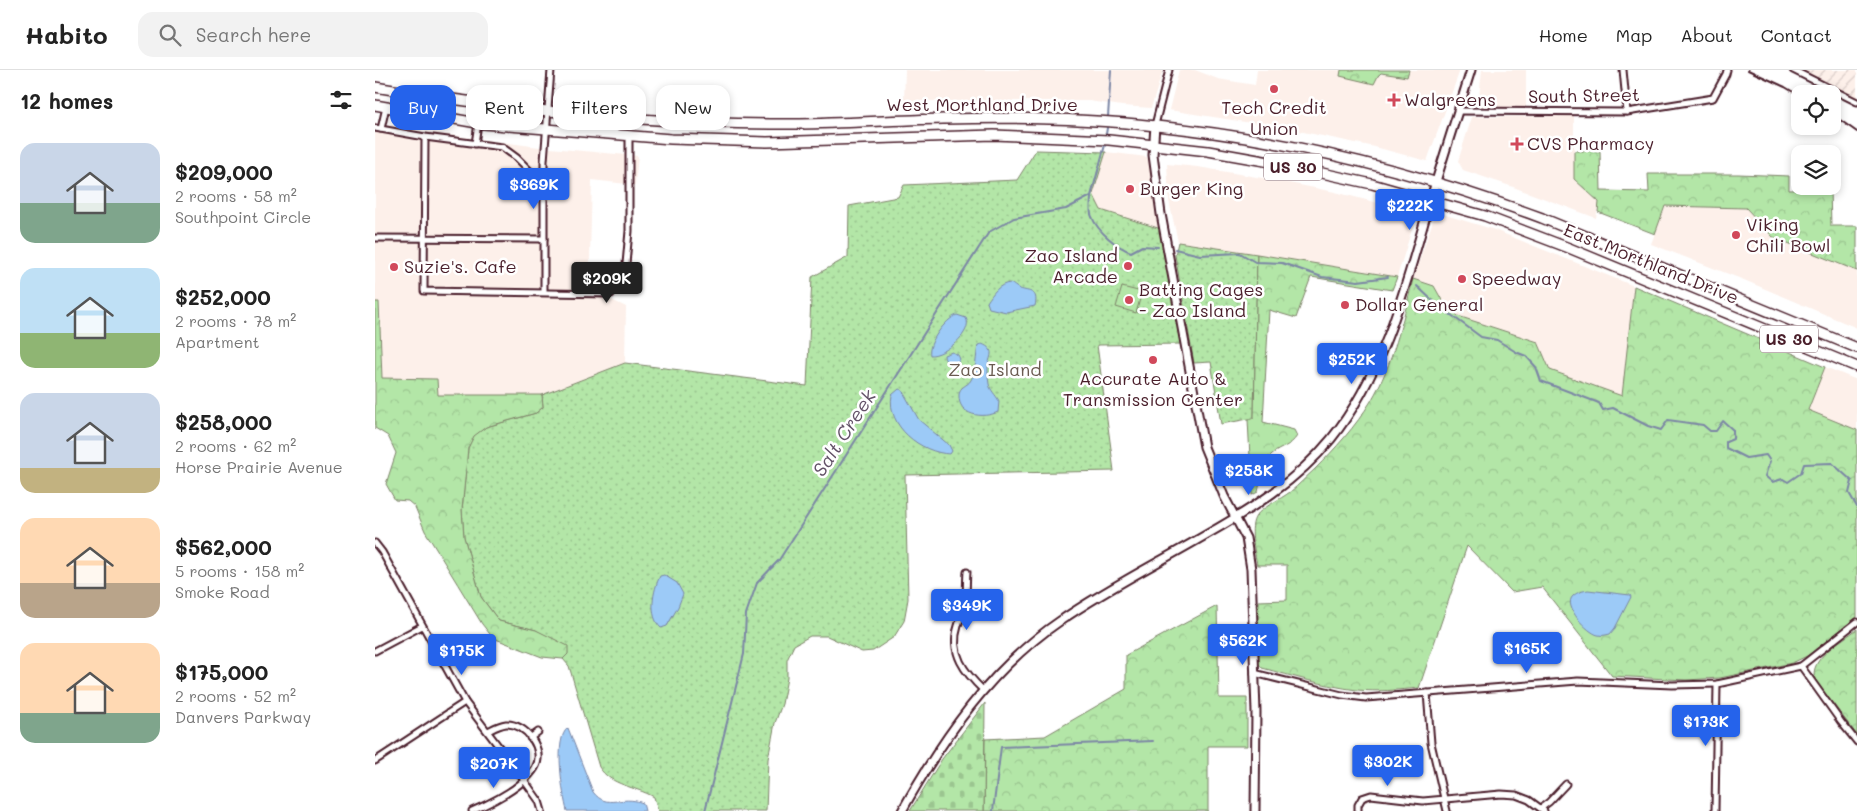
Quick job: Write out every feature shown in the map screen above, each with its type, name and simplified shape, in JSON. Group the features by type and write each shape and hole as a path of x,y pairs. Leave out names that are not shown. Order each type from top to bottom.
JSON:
{"highway":[{"name":"West Morthland Drive","path":"375,87 548,112 685,122 801,124 943,118 1025,118 1155,125 1207,132 1305,150 1392,170 1435,183"},
{"name":"West Morthland Drive","path":"375,105 466,121"},
{"name":"West Morthland Drive","path":"543,129 671,139 767,142 994,135 1109,140 1208,151 1281,164 1372,184 1431,201"},
{"name":"East Morthland Drive","path":"1435,183 1493,200 1542,218 1857,348"},
{"name":"East Morthland Drive","path":"1431,201 1485,216 1572,249 1857,366"}],"main road":[{"path":"902,811 967,710 1009,664 1041,634 1091,601 1236,518 1274,492 1303,468 1330,439 1363,388 1384,344 1407,278 1471,70"},
{"path":"1155,125 1153,144 1161,214 1205,447 1224,496 1246,538 1251,569 1256,712 1255,811"}],"street":[{"path":"544,292 544,182 551,70"},
{"path":"1155,125 1169,70"},
{"path":"1623,70 1627,112"},
{"path":"1793,70 1857,102"},
{"name":"South Street","path":"1458,111 1627,112 1713,98 1726,72"},
{"path":"386,107 378,128 425,137 501,147 517,158 539,180 544,182"},
{"path":"475,144 476,130"},
{"path":"425,137 424,291 611,294 625,275 629,231 629,136"},
{"path":"375,238 544,239"},
{"path":"375,543 391,568 465,702 539,801 542,811"},
{"path":"967,572 966,602 955,639 957,654 961,666 984,690"},
{"path":"1254,673 1353,697 1378,698 1579,680 1687,686 1717,684 1801,666 1857,622"},
{"path":"375,651 422,626"},
{"path":"1801,666 1857,742"},
{"path":"1715,811 1717,684"},
{"path":"1427,693 1431,743 1447,811"},
{"path":"375,761 465,702"},
{"path":"473,811 498,799 524,780 536,767 538,760 537,748 531,738 520,728 513,725 499,726 488,731"},
{"path":"531,738 538,732"},
{"path":"1357,811 1362,798 1371,795 1407,800 1444,800 1501,794 1516,795 1529,800 1542,809 1566,784"}],"shaded area":[{"path":"905,70 1163,70 1151,108 1089,101 904,101"},
{"path":"1179,70 1195,70 1218,79 1255,85 1257,70 1341,70 1340,76 1378,76 1386,73 1407,77 1409,70 1460,70 1427,161 1375,147 1289,129 1169,110"},
{"path":"1482,70 1526,70 1526,108 1478,106"},
{"path":"1803,70 1857,70 1857,98 1841,90 1841,85 1830,85"},
{"path":"1574,116 1574,179 1599,202 1596,218 1463,170 1458,161 1472,117"},
{"path":"375,123 390,126 390,130 412,130 539,147 638,156 635,185 592,180 589,296 608,298 626,307 625,363 542,395 438,395 437,379 382,378 379,303 375,302"},
{"path":"1106,152 1147,157 1150,164 1151,181 1161,229 1101,210 1093,194"},
{"path":"1167,164 1198,167 1274,180 1335,192 1417,213 1397,277 1178,242 1169,201"},
{"path":"1665,206 1746,208 1773,237 1857,271 1857,328 1744,280 1651,244"},
{"path":"1439,213 1492,229 1634,286 1622,396 1550,370 1538,342 1458,316 1443,302 1434,286 1413,279 1434,218"},
{"path":"1825,367 1857,380 1857,430 1808,410"}],"green space":[{"path":"1341,70 1409,70 1407,77 1381,73 1374,84 1340,76"},
{"name":"Zao Island","path":"1036,150 1106,152 1093,194 1101,210 1161,229 1182,344 1097,345 1114,471 905,475 908,599 904,621 894,637 873,651 862,652 827,636 810,636 794,645 787,660 787,678 768,759 766,811 658,811 654,797 617,782 599,767 569,666 563,659 568,654 536,630 499,621 481,597 464,537 462,510 468,448 474,435 486,427 536,413 543,407 542,395 625,363 807,386 812,277 848,257 849,206 898,197 904,185 1017,180","holes":["667,576 670,579 673,615 667,626"]},
{"path":"1574,151 1600,151 1601,191 1649,192 1648,174 1789,176 1791,195 1830,195 1831,226 1857,226 1857,271 1773,237 1746,208 1665,206 1655,234 1598,212 1599,202 1574,179"},
{"path":"1178,242 1257,254 1254,418 1221,424 1211,362 1194,363 1175,255"},
{"path":"1257,254 1397,277 1392,290 1311,277 1296,318 1269,310 1263,422 1294,430 1297,436 1292,442 1269,457 1262,472 1258,492 1252,495 1248,420 1254,418"},
{"path":"1413,279 1434,286 1443,302 1458,316 1538,342 1550,370 1622,396 1634,286 1825,367 1808,410 1857,430 1857,617 1807,656 1792,663 1720,678 1686,680 1612,676 1542,587 1512,592 1467,546 1419,688 1380,691 1357,690 1262,668 1258,663 1258,601 1287,600 1287,565 1257,565 1253,540 1254,521 1262,510 1290,492 1315,469 1345,437 1371,401 1391,357"},
{"name":"Batting Cages - Zao Island","path":"1122,287 1142,292 1136,313 1116,307"},
{"path":"375,302 379,302 382,378 437,379 438,395 542,395 543,407 536,413 486,427 474,436 468,448 462,510 464,537 481,597 499,621 536,630 568,646 568,654 563,659 542,657 493,638 482,624 425,531 415,507 408,501 395,500 386,484 396,453 388,436 375,428"},
{"path":"1217,606 1219,698 1247,698 1247,746 1208,746 1208,811 984,811 985,739 1045,736 1126,689 1126,655"},
{"path":"1857,629 1857,735 1815,680 1814,672 1821,657"},
{"path":"985,703 984,811 910,811 942,759"}],"water":[{"path":"1010,283 1034,294 1036,297 1035,306 1006,312 989,308 987,302 994,292 999,287"},
{"path":"957,315 966,318 966,330 962,336 943,352 930,355 931,344 938,332 948,321"},
{"path":"982,344 991,351 988,367 989,382 999,401 998,412 979,415 972,414 963,408 959,392 970,382 973,376 978,345"},
{"path":"952,352 958,355 960,359 957,364 952,364 944,358 944,355"},
{"path":"899,389 902,390 919,420 949,445 952,451 950,454 928,449 908,436 900,427 894,417 892,406 892,395"},
{"path":"664,575 677,583 683,594 667,626 661,628 654,617 653,603 657,582 660,576"},
{"path":"1588,590 1630,595 1631,597 1610,634 1598,635 1594,633 1573,612 1571,600 1573,596"},
{"path":"568,728 593,792 604,800 628,800 643,803 645,811 567,811 563,793 560,754 563,734"}],"waterway":[{"name":"Salt Creek","path":"1108,117 1111,70"},
{"name":"Salt Creek","path":"1106,134 1107,128"},
{"name":"Salt Creek","path":"705,811 744,654 746,614 757,583 779,560 989,232 1014,218 1066,209 1091,196 1105,145"},
{"path":"1091,197 1091,215 1103,233 1114,243 1131,252 1142,246 1158,247"},
{"path":"1175,249 1200,255 1240,253 1255,262 1282,263 1322,277 1358,281 1388,277"},
{"path":"1417,286 1435,303 1481,337 1497,340 1526,356 1536,367 1541,381 1599,403 1603,410 1613,408 1648,426 1661,430 1668,420 1703,425 1710,431 1716,431 1723,421 1733,430 1733,439 1726,442 1726,448 1746,458 1766,455 1770,461 1765,476 1772,482 1783,479 1788,482 1801,473 1804,464 1832,463 1852,481 1849,493 1857,507"},
{"path":"993,811 1001,747 1153,741"}],"railway":[{"path":"1748,70 1791,91"},
{"path":"1841,121 1857,132"}],"place":[{"name":"Tech Credit Union","path":"1274,89"},
{"name":"Walgreens","path":"1394,100"},
{"name":"CVS Pharmacy","path":"1517,144"},
{"name":"Burger King","path":"1130,189"},
{"name":"Viking Chili Bowl","path":"1736,235"},
{"name":"Zao Island Arcade","path":"1128,266"},
{"name":"Suzie's. Cafe","path":"394,267"},
{"name":"Speedway","path":"1462,279"},
{"name":"Batting Cages - Zao Island","path":"1129,300"},
{"name":"Dollar General","path":"1345,305"},
{"name":"Accurate Auto & Transmission Center","path":"1153,360"}]}
